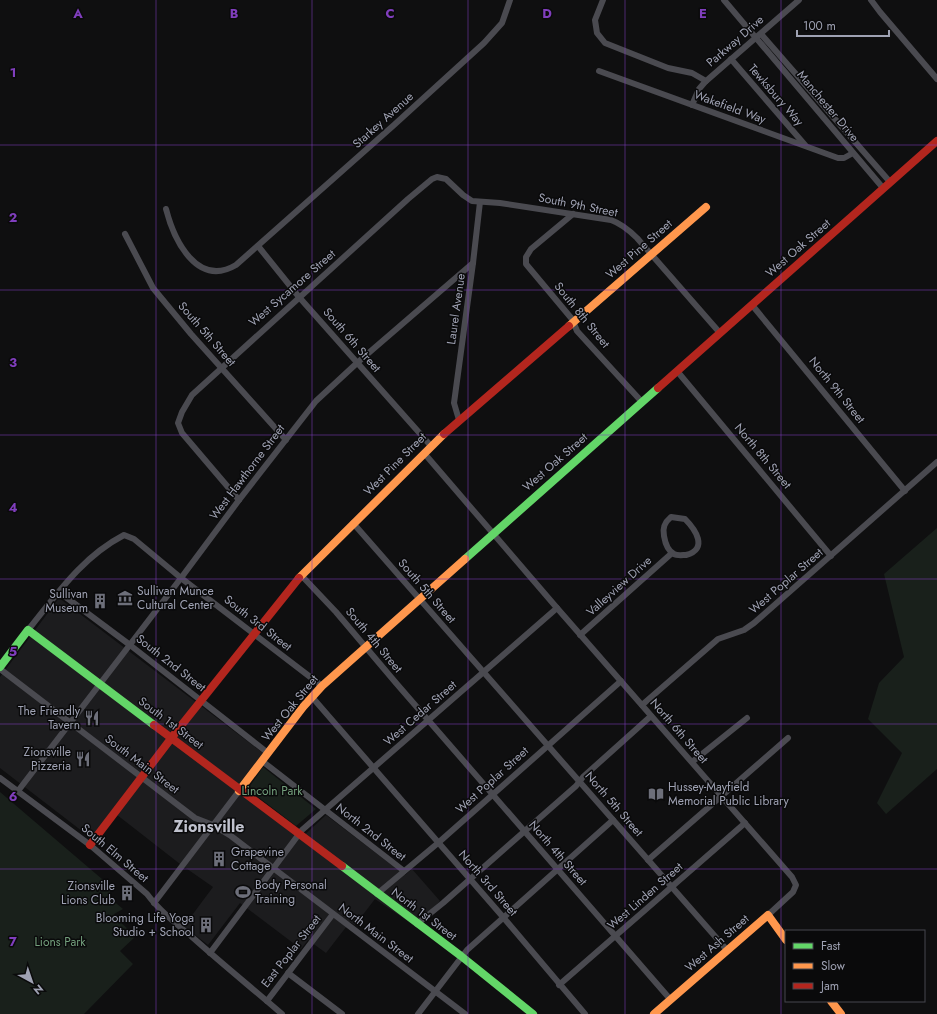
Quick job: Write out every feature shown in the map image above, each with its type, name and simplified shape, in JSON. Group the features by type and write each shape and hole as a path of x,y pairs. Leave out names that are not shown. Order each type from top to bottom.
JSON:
{"street":[{"name":"Starkey Avenue","path":"166,209 171,227 188,256 197,265 208,270 227,270 241,261 258,246 484,43 502,23 510,0"},
{"path":"603,0 595,20 597,32 605,43 668,68 692,73 706,81"},
{"path":"724,0 758,36"},
{"name":"Parkway Drive","path":"692,105 699,89 706,81 799,0"},
{"path":"871,0 937,79"},
{"name":"Manchester Drive","path":"758,36 853,152 887,185"},
{"name":"Manchester Drive","path":"758,36 887,185"},
{"name":"Tewksbury Way","path":"731,59 805,146"},
{"name":"Wakefield Way","path":"599,71 838,158 844,158 853,152"},
{"name":"West Oak Street","path":"154,903 239,790 322,686 937,141"},
{"name":"West Sycamore Street","path":"239,500 182,433 178,419 192,394 432,179 437,177 446,179 467,199 480,202"},
{"name":"South 9th Street","path":"480,202 500,203 611,220 628,228 650,255 720,333"},
{"name":"Laurel Avenue","path":"459,420 454,403 480,202"},
{"name":"West Pine Street","path":"90,845 170,738 301,575 459,420 706,207"},
{"name":"South 8th Street","path":"573,214 531,250 526,258 526,264 570,315 577,331 642,402"},
{"name":"South 5th Street","path":"125,234 153,288 221,368 286,440"},
{"name":"South 6th Street","path":"258,246 299,297 431,446"},
{"name":"West Hawthorne Street","path":"18,791 316,401 357,363 473,263"},
{"name":"North 9th Street","path":"752,305 905,490"},
{"name":"North 8th Street","path":"677,371 831,556"},
{"path":"424,453 557,608"},
{"name":"West Poplar Street","path":"642,705 718,639 744,630 754,622 937,462"},
{"path":"671,517 685,519 696,532 699,541 697,548 692,553 684,555 675,555 672,553 669,551 665,542 663,527 666,521 671,517"},
{"name":"South 5th Street","path":"353,523 484,672"},
{"name":"South 3rd Street","path":"59,592 79,568 111,542 124,535 134,538 181,578 322,686"},
{"name":"Valleyview Drive","path":"580,635 672,553"},
{"name":"South 4th Street","path":"301,575 336,612 429,720"},
{"path":"0,668 59,592"},
{"name":"South 2nd Street","path":"59,592 130,645 268,754"},
{"name":"North 6th Street","path":"557,608 792,877 796,885 795,889"},
{"name":"West Cedar Street","path":"210,953 299,835 325,810 557,608"},
{"name":"South 1st Street","path":"28,630 299,835"},
{"name":"South Main Street","path":"0,668 195,818 213,825 231,836 274,868"},
{"name":"North 5th Street","path":"484,672 727,950"},
{"name":"West Poplar Street","path":"377,894 438,843 621,681"},
{"path":"312,697 374,768"},
{"path":"417,924 576,786 579,781 652,716"},
{"path":"692,762 747,718"},
{"name":"North 4th Street","path":"429,720 670,999"},
{"path":"648,860 788,738"},
{"path":"262,761 325,810"},
{"name":"North 3rd Street","path":"374,768 503,917 584,1014"},
{"name":"South Elm Street","path":"0,778 90,845 147,894 154,903 210,953 282,1014"},
{"name":"North 2nd Street","path":"325,810 404,871"},
{"path":"418,1014 461,956 613,820"},
{"name":"West Linden Street","path":"559,985 745,823"},
{"name":"North 1st Street","path":"299,835 461,956 533,1014"},
{"name":"North Main Street","path":"274,868 465,1014"},
{"name":"West Ash Street","path":"654,1014 768,916 786,900 795,889"},
{"name":"East Poplar Street","path":"267,1001 333,914"},
{"path":"768,916 785,939"},
{"path":"288,973 342,1014"},
{"path":"832,1002 841,1014"}],"shaded area":[{"path":"59,598 263,753 235,789 301,838 326,815 405,875 412,869 440,901 415,926 375,899 355,925 350,922 326,953 308,940 301,949 240,903 208,945 184,926 213,887 180,864 112,811 91,838 0,768 0,677"}],"green space":[{"path":"937,528 937,769 886,814 877,803 902,753 868,719 879,683 904,657 884,574"},
{"name":"Lincoln Park","path":"263,767 316,809 296,826 248,789"},
{"name":"Lions Park","path":"0,792 109,885 111,899 123,909 114,914 120,922 136,936 120,951 133,964 84,1014 0,1014"}],"traffic: fast":[{"path":"465,559 658,388"},
{"path":"0,667 28,630 154,725"},
{"path":"342,866 461,956 533,1014"}],"traffic: slow":[{"path":"569,326 706,207"},
{"path":"299,578 444,434"},
{"path":"239,791 303,707 322,686 465,559"},
{"path":"654,1014 768,915 785,939"},
{"path":"832,1002 841,1014"}],"traffic: jam":[{"path":"658,388 937,141"},
{"path":"444,434 569,326"},
{"path":"90,845 176,732 299,578"},
{"path":"154,725 342,866"}],"place":[{"name":"Sullivan Munce Cultural Center","path":"125,598"},
{"name":"Sullivan Museum","path":"100,601"},
{"name":"The Friendly Tavern","path":"92,718"},
{"name":"Zionsville Pizzeria","path":"83,759"},
{"name":"Hussey-Mayfield Memorial Public Library","path":"656,794"},
{"name":"Grapevine Cottage","path":"219,859"},
{"name":"Body Personal Training","path":"243,892"},
{"name":"Zionsville Lions Club","path":"127,893"},
{"name":"Blooming Life Yoga Studio + School","path":"206,925"}],"district":[{"name":"Zionsville","path":"209,826"}]}
